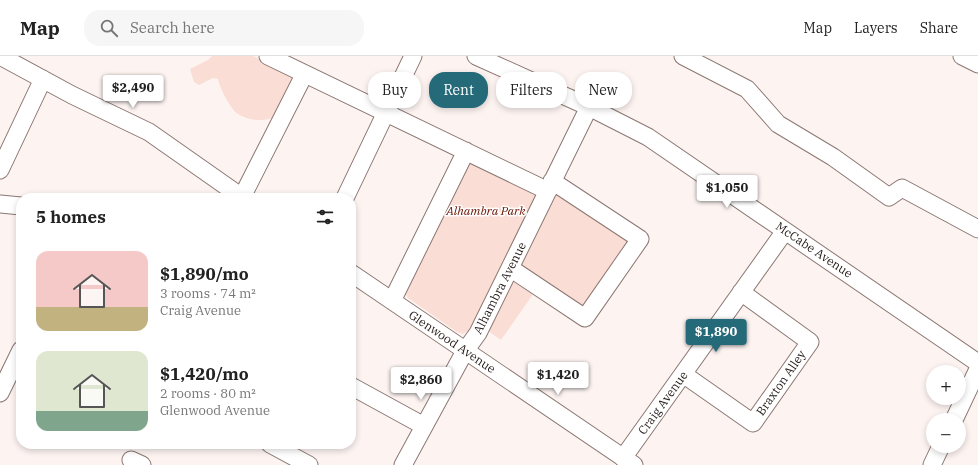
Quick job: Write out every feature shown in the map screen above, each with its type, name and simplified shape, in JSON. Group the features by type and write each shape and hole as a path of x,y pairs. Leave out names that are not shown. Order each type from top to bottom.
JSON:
{"street":[{"path":"0,56 149,132 236,193"},
{"path":"268,56 304,75 466,151 550,186 640,240 585,318 510,268"},
{"path":"347,193 413,56"},
{"name":"McCabe Avenue","path":"476,56 575,101"},
{"path":"683,56 747,89 778,124 833,157 889,197 902,188 978,229"},
{"path":"962,56 978,64"},
{"path":"245,193 304,75"},
{"path":"0,170 43,79"},
{"name":"Alhambra Avenue","path":"403,465 465,351 478,333 589,108"},
{"name":"McCabe Avenue","path":"591,108 648,137 978,363"},
{"path":"392,301 466,151"},
{"path":"0,204 16,206"},
{"name":"Craig Avenue","path":"628,461 683,374 786,231"},
{"name":"Glenwood Avenue","path":"356,276 628,461"},
{"name":"Braxton Alley","path":"683,374 753,423 810,342 741,292"},
{"path":"0,393 16,360"},
{"path":"957,413 978,369"},
{"path":"356,389 424,426"},
{"path":"279,449 309,465"},
{"path":"935,464 939,453"}],"green space":[{"path":"212,56 253,56 290,72 292,78 272,118 255,120 246,118 235,112 226,98 218,79 213,78 199,85 194,82 190,69 208,60"},
{"name":"Alhambra Park","path":"468,158 538,193 471,329 463,334 457,332 408,298 405,293"},
{"name":"Alhambra Park","path":"556,191 632,239 583,314 518,269"},
{"path":"516,277 536,290 501,340 488,331 512,280"}]}
